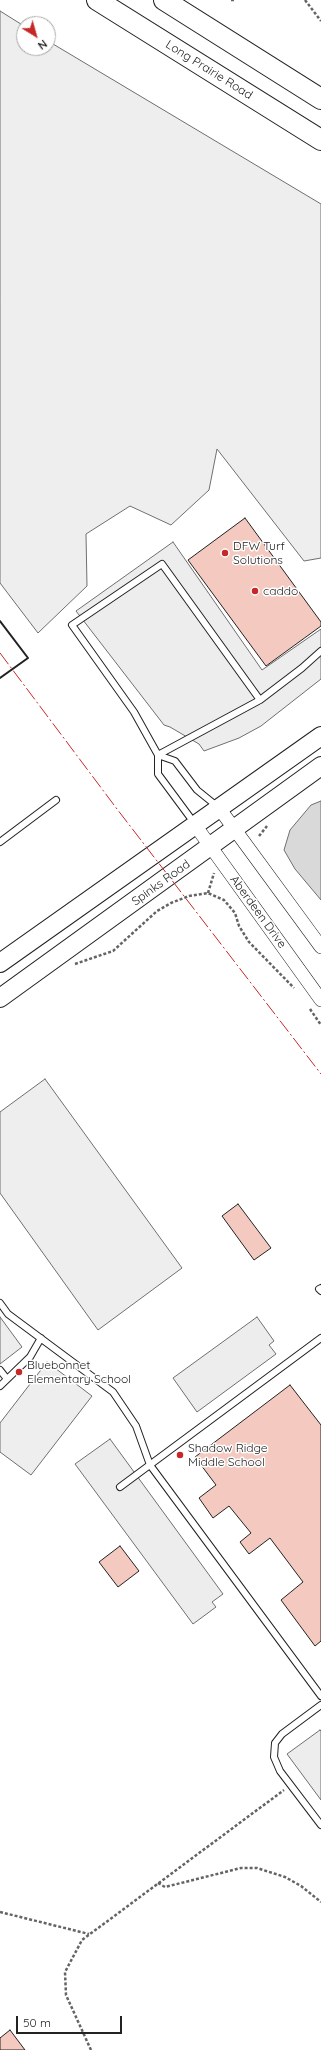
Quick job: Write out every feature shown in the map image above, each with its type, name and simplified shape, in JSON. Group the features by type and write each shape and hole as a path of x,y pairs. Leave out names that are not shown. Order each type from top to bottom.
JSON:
{"main road":[{"name":"Long Prairie Road","path":"98,0 321,140"},
{"path":"164,0 321,99"},
{"path":"0,963 321,736"},
{"name":"Spinks Road","path":"0,998 321,766"}],"street":[{"path":"219,808 321,947"},
{"name":"Aberdeen Drive","path":"196,825 321,1000"}],"lane":[{"path":"196,825 158,774 158,755 134,712 72,625 162,564 260,700"},
{"path":"158,755 260,700 302,668 321,651"},
{"path":"158,755 175,761 197,790 219,808"},
{"path":"0,842 56,800"},
{"path":"321,1288 319,1289 321,1291"},
{"path":"0,1303 8,1314 113,1392 136,1426 150,1465 321,1696"},
{"path":"0,1386 30,1357 41,1338"},
{"path":"120,1487 321,1338"},
{"path":"0,1370 7,1379"},
{"path":"321,1705 282,1734 275,1743 274,1757 280,1771 321,1825"}],"path":[{"path":"305,0 321,21"},
{"path":"208,893 214,873"},
{"path":"71,965 113,950 157,911 171,903 189,896 208,893 224,900 235,913 239,926 249,942 296,990"},
{"path":"308,1007 321,1025"},
{"path":"91,2050 66,1995 65,1972 82,1940 290,1785"},
{"path":"158,1883 165,1887 241,1868 257,1868 285,1877 301,1886 321,1902"},
{"path":"0,1912 89,1934"}],"shaded area":[{"path":"0,11 16,21 16,56 56,56 56,46 321,204 321,558 304,561 217,449 209,490 171,525 130,506 86,534 87,586 38,633 0,583"},
{"path":"173,542 262,670 321,629 321,679 261,726 239,738 204,751 199,744 164,725 76,611"},
{"path":"321,801 321,900 295,869 284,850 290,830 311,805"},
{"path":"45,1079 182,1268 98,1330 0,1193 0,1112"},
{"path":"0,1317 22,1347 0,1364"},
{"path":"257,1317 274,1341 269,1345 276,1354 197,1412 173,1378"},
{"name":"Bluebonnet Elementary School","path":"47,1362 92,1396 31,1475 0,1452 0,1423"},
{"path":"110,1439 223,1594 212,1602 216,1607 193,1624 75,1464"},
{"path":"320,1730 321,1731 321,1800 287,1754"}],"building":[{"name":"caddo","path":"245,518 321,622 321,626 266,666 188,560"},
{"path":"238,1204 271,1248 254,1260 222,1216"},
{"name":"Shadow Ridge Middle School","path":"290,1385 321,1425 321,1641 315,1646 281,1600 303,1582 270,1538 249,1554 240,1542 251,1533 229,1506 213,1518 199,1498 216,1485 195,1457"},
{"path":"120,1546 139,1571 118,1587 99,1562"},
{"path":"10,2030 25,2050 0,2050 0,2038"}],"wall":[{"path":"0,621 28,658 0,678"}],"power":[{"path":"0,653 117,809 321,1074"}],"place":[{"name":"DFW Turf Solutions","path":"225,553"},
{"name":"caddo","path":"255,591"},
{"name":"Bluebonnet Elementary School","path":"19,1372"},
{"name":"Shadow Ridge Middle School","path":"180,1455"}]}
